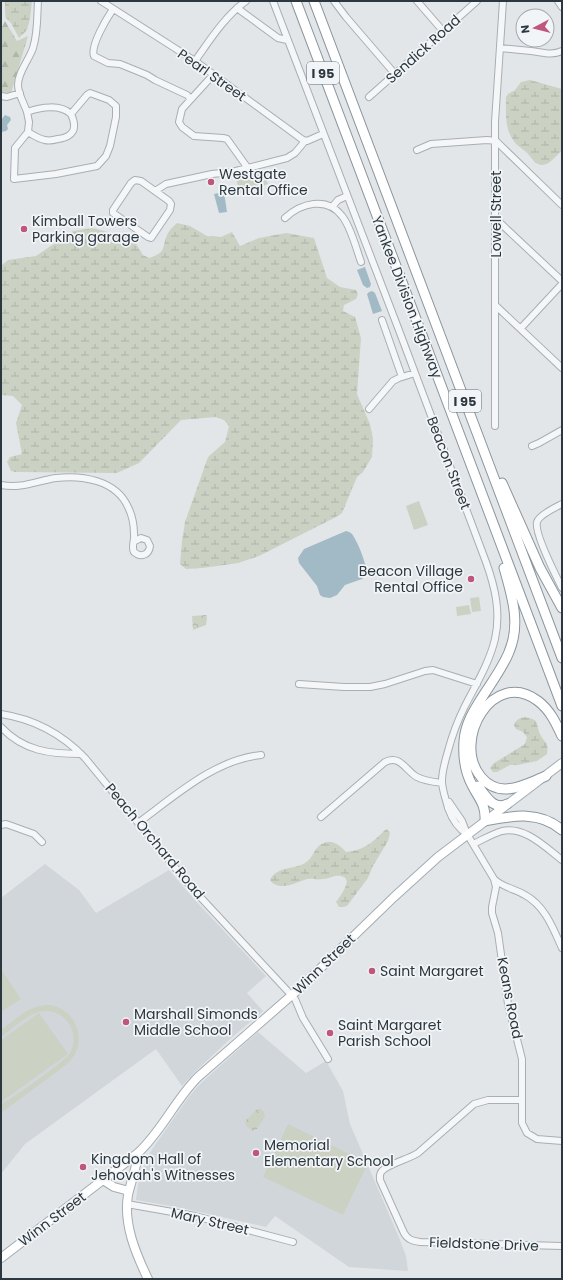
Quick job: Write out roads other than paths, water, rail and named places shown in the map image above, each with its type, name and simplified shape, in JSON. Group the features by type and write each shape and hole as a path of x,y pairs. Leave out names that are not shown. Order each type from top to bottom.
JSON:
{"highway":[{"name":"Yankee Division Highway","path":"296,1 562,706"},
{"name":"Yankee Division Highway","path":"314,1 562,658"},
{"path":"467,406 537,561 562,608"},
{"path":"488,510 512,595 515,629 512,645 506,658 475,708 467,725 464,742 466,766 470,781 484,805 485,821 513,816 530,816 548,821 562,830"},
{"path":"546,776 508,789 497,788 487,782 477,771 472,755 472,738 475,724 481,713 490,702 505,694 518,693 532,698 543,706 555,721 562,736"},
{"path":"466,766 475,782 493,804 500,806 507,804"}],"main road":[{"name":"Winn Street","path":"2,1257 138,1153 151,1138 183,1093 198,1077 316,973 399,892 438,857 467,834 562,763"},
{"path":"138,1153 137,1165 129,1191 127,1204 133,1240 148,1279"},
{"path":"103,1180 114,1187 129,1191"}],"street":[{"path":"38,1 35,41 19,78 18,86 29,122 28,132 15,148 14,179 95,166 103,159 108,151 116,117 116,106 109,100 90,93 71,114"},
{"name":"Pearl Street","path":"101,1 214,74 305,141"},
{"path":"195,61 223,23 246,1"},
{"name":"Beacon Street","path":"273,1 486,562 496,595 498,616 495,639 484,670 464,708 454,732 443,768 442,783 449,810 456,825 467,834"},
{"path":"334,1 395,74"},
{"path":"417,1 443,31"},
{"name":"Sendick Road","path":"369,97 477,1"},
{"name":"Lowell Street","path":"495,426 495,122 504,1"},
{"path":"558,1 562,7"},
{"path":"237,8 278,38 287,40"},
{"path":"113,9 104,23 95,44 93,52 95,57 108,63 121,64 147,75 154,80 187,95 191,99"},
{"path":"500,48 549,54 556,54 562,51"},
{"path":"214,74 180,112 179,121 181,127 195,136 226,138 247,167"},
{"path":"1,96 20,93"},
{"path":"27,112 49,107 63,109 71,114 74,122 74,129 66,138 46,140 28,132"},
{"path":"155,191 166,184 230,172 288,157 298,150 305,141 323,134"},
{"path":"417,150 431,144 486,140 496,141 562,205"},
{"path":"135,180 140,181 155,191 170,202 172,206 150,238 114,214 113,211 131,183 135,180"},
{"path":"332,207 337,201 347,196"},
{"path":"285,218 297,209 310,204 321,203 332,207 339,212 345,220 361,262"},
{"path":"496,219 562,283 520,328"},
{"path":"495,305 562,368"},
{"path":"382,320 402,377"},
{"path":"369,409 395,379 415,373"},
{"path":"532,446 562,430"},
{"path":"1,485 22,486 54,478 90,480 105,484 117,492 128,506 133,524 134,541"},
{"path":"562,504 542,515 537,522 538,535 562,588"},
{"path":"299,684 344,687 375,686 433,670 477,684"},
{"name":"Peach Orchard Road","path":"1,714 24,719 49,729 67,741 81,754 98,772 191,887 295,999 303,1018 328,1059"},
{"path":"1,727 15,740 31,748 57,753 81,754"},
{"path":"138,823 203,776 237,760 261,755"},
{"path":"320,817 389,760 403,764 412,774 418,777 428,781 442,783"},
{"path":"1,826 9,824 34,834 42,842"},
{"path":"473,844 501,832 516,831 529,836 562,860"},
{"path":"467,834 494,879 528,897 538,905 548,920 562,948"},
{"name":"Keans Road","path":"494,879 496,887 492,913 498,931 505,990 522,1059 521,1120 527,1133 533,1137 540,1140 562,1140"},
{"name":"Fieldstone Drive","path":"521,1100 488,1100 474,1104 418,1153 386,1168 380,1174 381,1184 406,1238 420,1242 562,1246"},
{"name":"Mary Street","path":"127,1204 195,1216 293,1242"}],"water":[{"path":"5,115 10,117 11,120 7,125 8,129 1,132 1,120"},
{"path":"224,192 227,212 219,213 214,194"},
{"path":"365,267 371,284 370,287 367,288 363,285 357,270"},
{"path":"372,291 375,293 382,311 373,314 367,294"},
{"path":"346,531 352,534 357,542 364,560 367,575 362,579 345,585 337,595 330,598 323,597 320,595 317,586 299,563 298,558 304,549"}],"place":[{"name":"Westgate Rental Office","path":"211,182"},
{"name":"Kimball Towers Parking garage","path":"24,229"},
{"name":"Beacon Village Rental Office","path":"471,579"},
{"name":"Saint Margaret","path":"372,971"},
{"name":"Marshall Simonds Middle School","path":"126,1022"},
{"name":"Saint Margaret Parish School","path":"330,1033"},
{"name":"Memorial Elementary School","path":"256,1153"},
{"name":"Kingdom Hall of Jehovah's Witnesses","path":"83,1167"}]}
